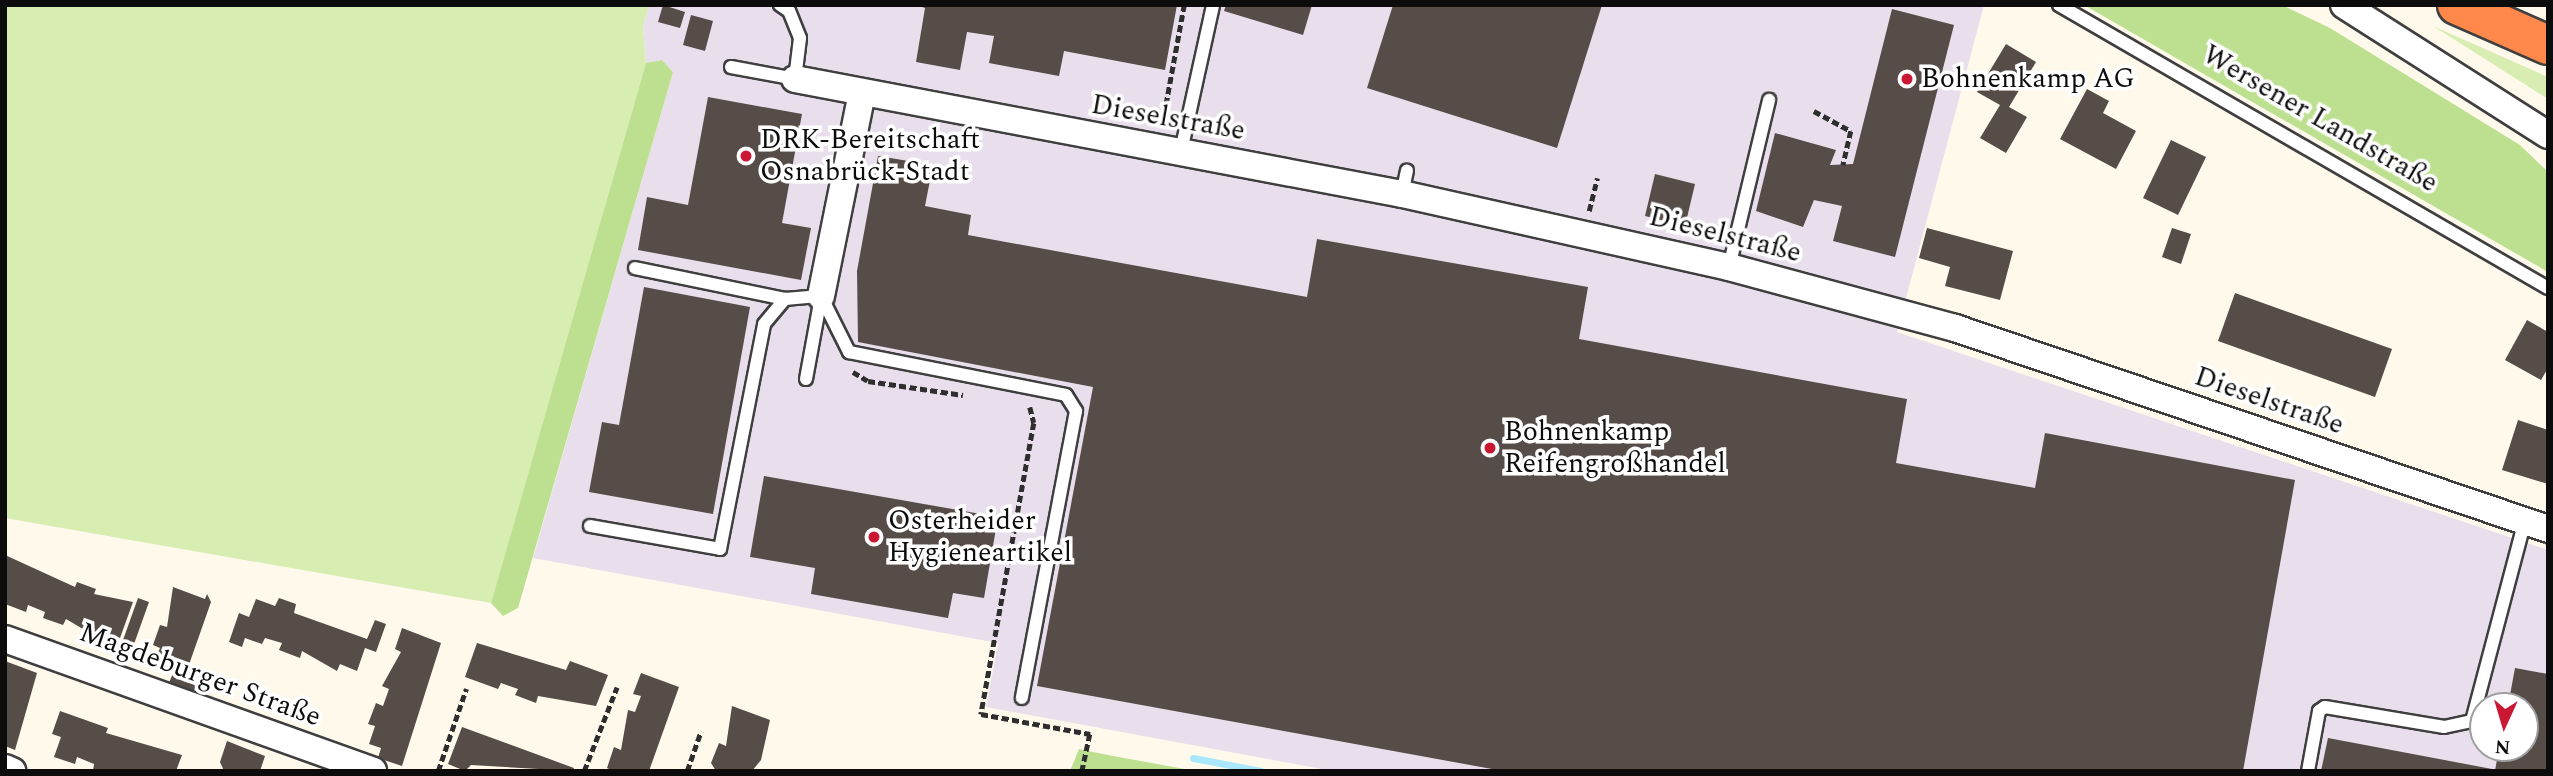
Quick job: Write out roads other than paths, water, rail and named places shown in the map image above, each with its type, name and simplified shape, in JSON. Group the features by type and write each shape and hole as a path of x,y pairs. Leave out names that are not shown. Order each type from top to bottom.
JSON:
{"highway":[{"path":"2457,5 2548,45"}],"street":[{"path":"2344,5 2548,135"},
{"name":"Dieselstraße","path":"795,79 1169,149 1405,183 1955,328 2536,525"},
{"path":"821,296 862,93"},
{"name":"Magdeburger Straße","path":"5,639 373,771"},
{"path":"5,768 12,771"}],"lane":[{"path":"731,66 795,79 800,38 789,11 779,5"},
{"path":"1169,149 1213,5"},
{"name":"Wersener Landstraße","path":"2059,5 2548,288"},
{"path":"1729,267 1769,100"},
{"path":"635,268 785,299 821,296"},
{"path":"806,379 821,296"},
{"path":"821,296 849,352 1066,395 1076,411 1022,698"},
{"path":"590,526 720,549 764,324 785,299"},
{"path":"2308,771 2319,711 2325,707 2444,727 2472,720 2536,525"}],"waterway":[{"path":"1193,758 1261,771"}],"place":[{"name":"Bohnenkamp AG","path":"1907,79"},
{"name":"DRK-Bereitschaft Osnabrück-Stadt","path":"746,156"},
{"name":"Bohnenkamp Reifengroßhandel","path":"1490,448"},
{"name":"Osterheider Hygieneartikel","path":"874,537"}]}
